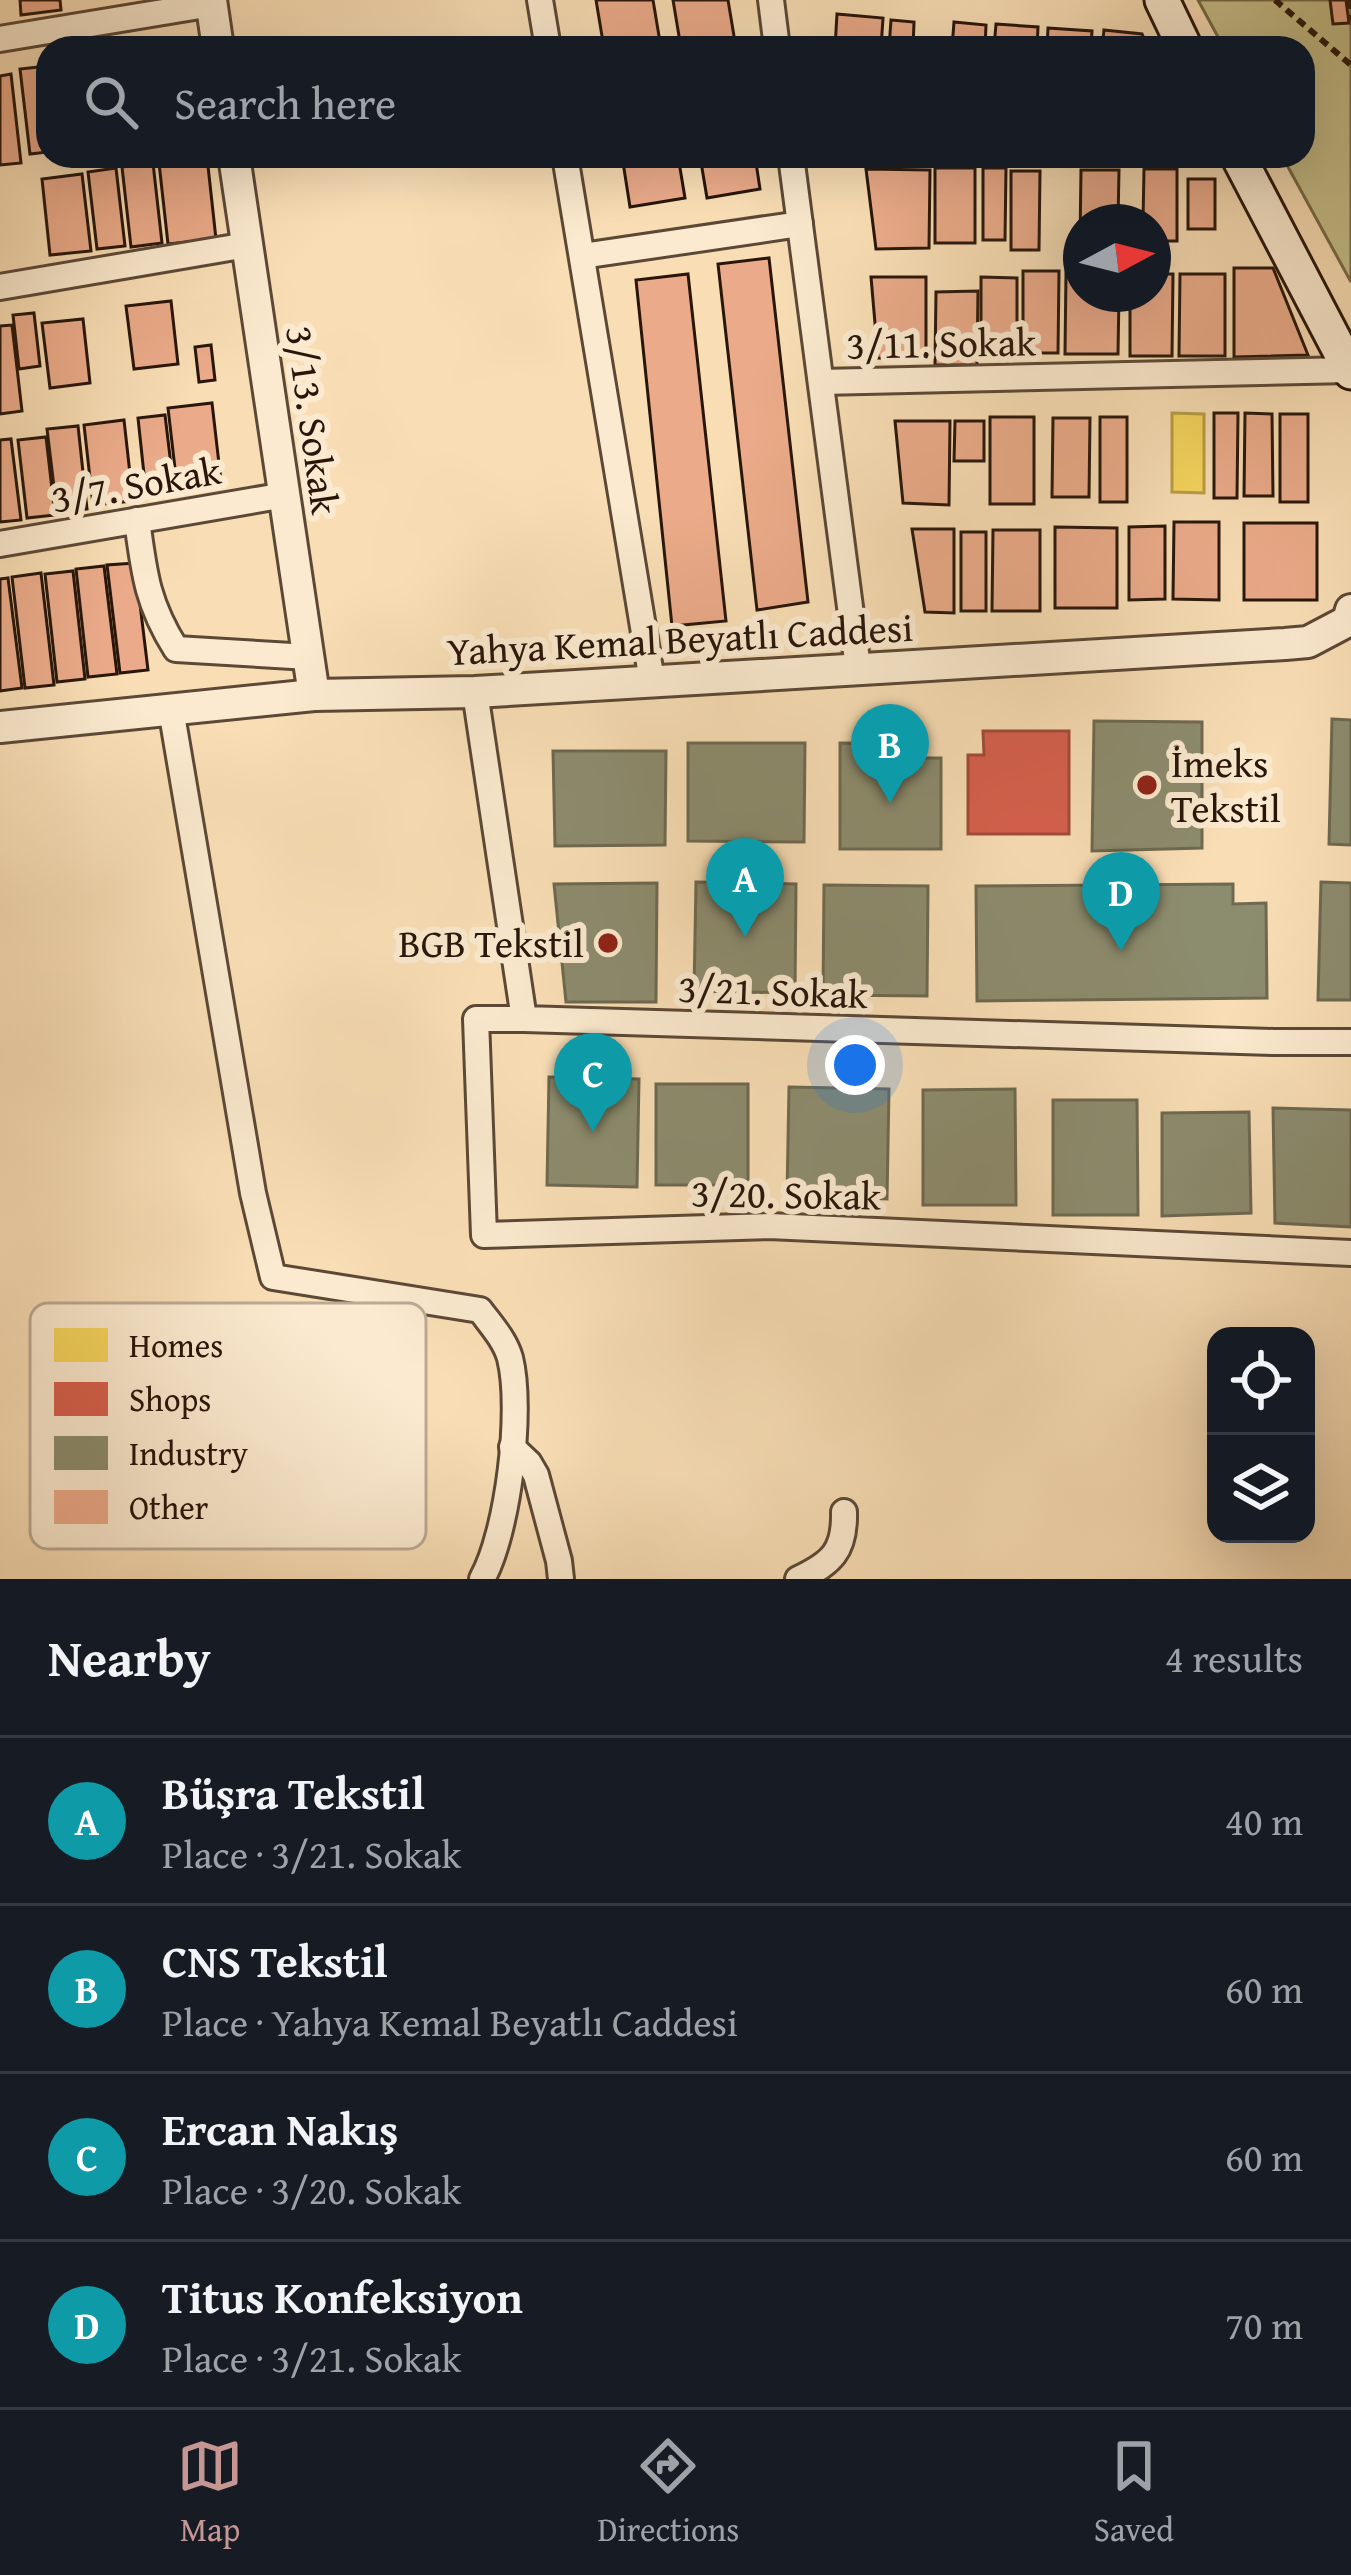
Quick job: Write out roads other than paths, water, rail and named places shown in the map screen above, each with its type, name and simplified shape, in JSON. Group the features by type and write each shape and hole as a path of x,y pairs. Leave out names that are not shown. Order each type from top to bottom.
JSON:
{"main road":[{"path":"1162,0 1179,36"},
{"path":"1244,168 1350,371"}],"street":[{"path":"540,0 546,36"},
{"path":"771,0 776,36"},
{"path":"0,38 212,2 216,36"},
{"name":"3/13. Sokak","path":"236,168 314,695"},
{"path":"568,168 652,681"},
{"path":"793,168 858,668"},
{"path":"582,256 800,224"},
{"path":"0,287 248,245"},
{"name":"3/11. Sokak","path":"821,382 1350,371"},
{"name":"3/7. Sokak","path":"0,544 284,495"},
{"path":"137,520 147,592 176,649 309,657"},
{"name":"Yahya Kemal Beyatlı Caddesi","path":"0,727 314,695 475,692 1308,642 1348,621 1351,610"},
{"path":"475,692 524,1019"},
{"path":"171,709 253,1193 273,1277 481,1310 509,1357 512,1447 493,1559 482,1579"},
{"name":"3/20. Sokak","path":"524,1019 476,1019 484,1235 769,1226 1351,1253"},
{"name":"3/21. Sokak","path":"524,1019 1351,1042"},
{"path":"512,1447 536,1475 561,1579"},
{"path":"798,1579 835,1556 844,1533 844,1512"}],"place":[{"name":"İmeks Tekstil","path":"1147,785"},
{"name":"CNS Tekstil","path":"890,803"},
{"name":"Büşra Tekstil","path":"745,937"},
{"name":"BGB Tekstil","path":"608,943"},
{"name":"Titus Konfeksiyon","path":"1121,951"},
{"name":"Ercan Nakış","path":"593,1132"}]}
